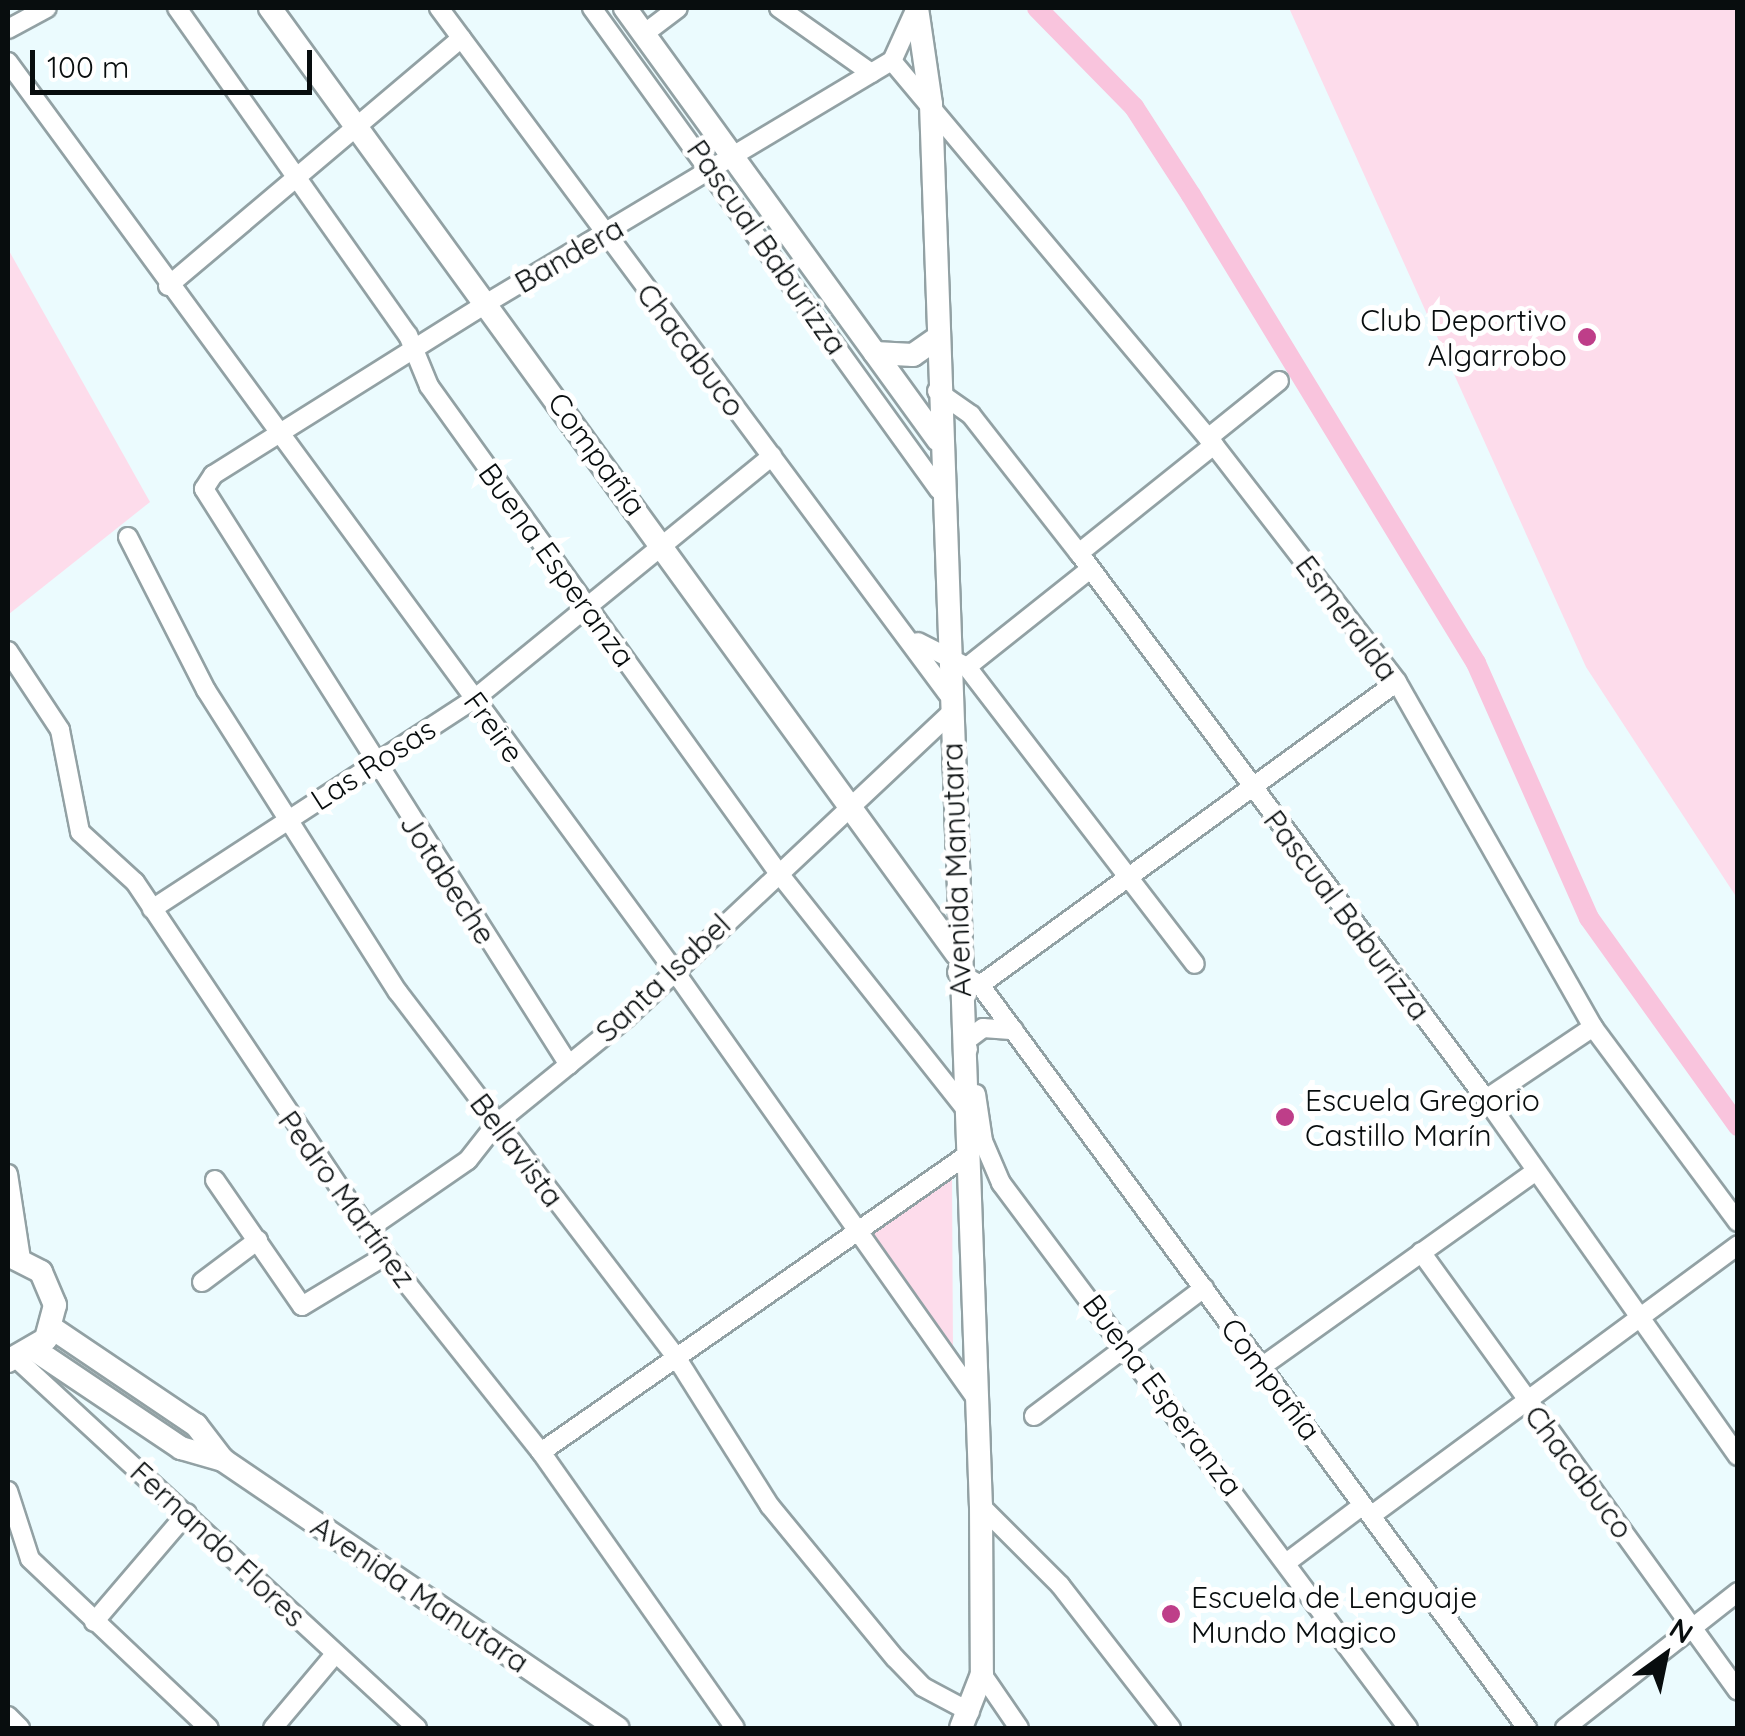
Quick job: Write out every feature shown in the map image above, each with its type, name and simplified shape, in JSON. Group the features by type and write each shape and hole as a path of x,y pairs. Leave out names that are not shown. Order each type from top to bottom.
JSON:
{"main road":[{"name":"Compañía","path":"270,8 853,802 957,963"},
{"name":"Pascual Baburizza","path":"625,8 646,34 723,163 938,440"},
{"name":"Avenida Manutara","path":"917,8 931,104 939,490 958,664 949,704 981,1506 982,1674 966,1720"},
{"name":"Pascual Baburizza","path":"875,354 913,356 936,339"},
{"path":"921,902 955,901"},
{"path":"14,1257 53,1293 52,1328 20,1357"},
{"name":"Avenida Manutara","path":"52,1328 196,1424 222,1460"},
{"name":"Avenida Manutara","path":"20,1357 181,1448 222,1460 617,1728"}],"street":[{"path":"8,28 47,8"},
{"name":"Buena Esperanza","path":"177,8 414,353 429,386 588,608 777,871 964,1106"},
{"name":"Chacabuco","path":"439,8 604,235 913,640 949,704"},
{"name":"Pascual Baburizza","path":"592,8 723,163 939,490"},
{"path":"646,34 678,8"},
{"path":"778,8 871,73"},
{"path":"892,61 917,8"},
{"path":"168,286 461,38"},
{"name":"Bandera","path":"204,489 283,432 414,353 487,303 892,61"},
{"name":"Esmeralda","path":"892,61 1211,442 1397,682 1593,1027 1738,1222"},
{"name":"Freire","path":"8,62 168,286 283,432 473,700 673,969 975,1396"},
{"path":"958,664 1084,561 1280,381"},
{"name":"Pascual Baburizza","path":"936,392 971,415 1084,561 1486,1099 1738,1456"},
{"name":"Las Rosas","path":"152,909 372,762 473,700 588,608 661,542 772,456"},
{"name":"Jotabeche","path":"204,489 372,762 569,1065"},
{"name":"Bellavista","path":"128,537 206,690 398,992 676,1358 770,1506 895,1658 966,1720"},
{"name":"Chacabuco","path":"913,640 958,664 1195,964"},
{"name":"Pedro Martínez","path":"8,651 60,730 80,832 135,882 384,1256 541,1452 735,1728"},
{"path":"980,985 1127,874 1397,682"},
{"name":"Santa Isabel","path":"368,1229 468,1160 497,1123 569,1065 673,969 853,802 949,704"},
{"name":"Compañía","path":"957,963 980,985 1264,1365 1527,1728"},
{"path":"963,1043 991,1026 1014,1030"},
{"path":"1486,1099 1593,1027"},
{"name":"Buena Esperanza","path":"963,1043 974,1064 983,1141 1001,1183 1290,1560 1408,1728"},
{"path":"541,1452 861,1236 967,1155"},
{"path":"1264,1365 1535,1172"},
{"path":"8,1175 14,1257"},
{"path":"215,1180 302,1306 384,1256"},
{"path":"202,1282 258,1240"},
{"path":"1290,1560 1526,1402 1636,1315 1738,1245"},
{"name":"Chacabuco","path":"1421,1252 1738,1691"},
{"path":"1034,1416 1204,1288"},
{"name":"Fernando Flores","path":"20,1357 418,1728"},
{"path":"8,1490 30,1559 209,1728"},
{"path":"981,1506 1060,1586 1171,1728"},
{"path":"94,1622 187,1513"},
{"path":"1565,1728 1738,1592"},
{"path":"272,1728 335,1654"},
{"path":"982,1674 1019,1728"},
{"path":"8,1716 20,1728"}],"shaded area":[{"name":"Club Deportivo Algarrobo","path":"1289,8 1737,8 1737,898 1586,667"},
{"path":"8,249 150,502 9,614 8,614"},
{"path":"952,1175 953,1353 869,1231"}],"waterway":[{"path":"1037,8 1134,107 1191,195 1476,663 1589,918 1738,1126"}],"place":[{"name":"Club Deportivo Algarrobo","path":"1587,337"},
{"name":"Escuela Gregorio Castillo Marín","path":"1285,1117"},
{"name":"Escuela de Lenguaje Mundo Magico","path":"1171,1614"}]}
